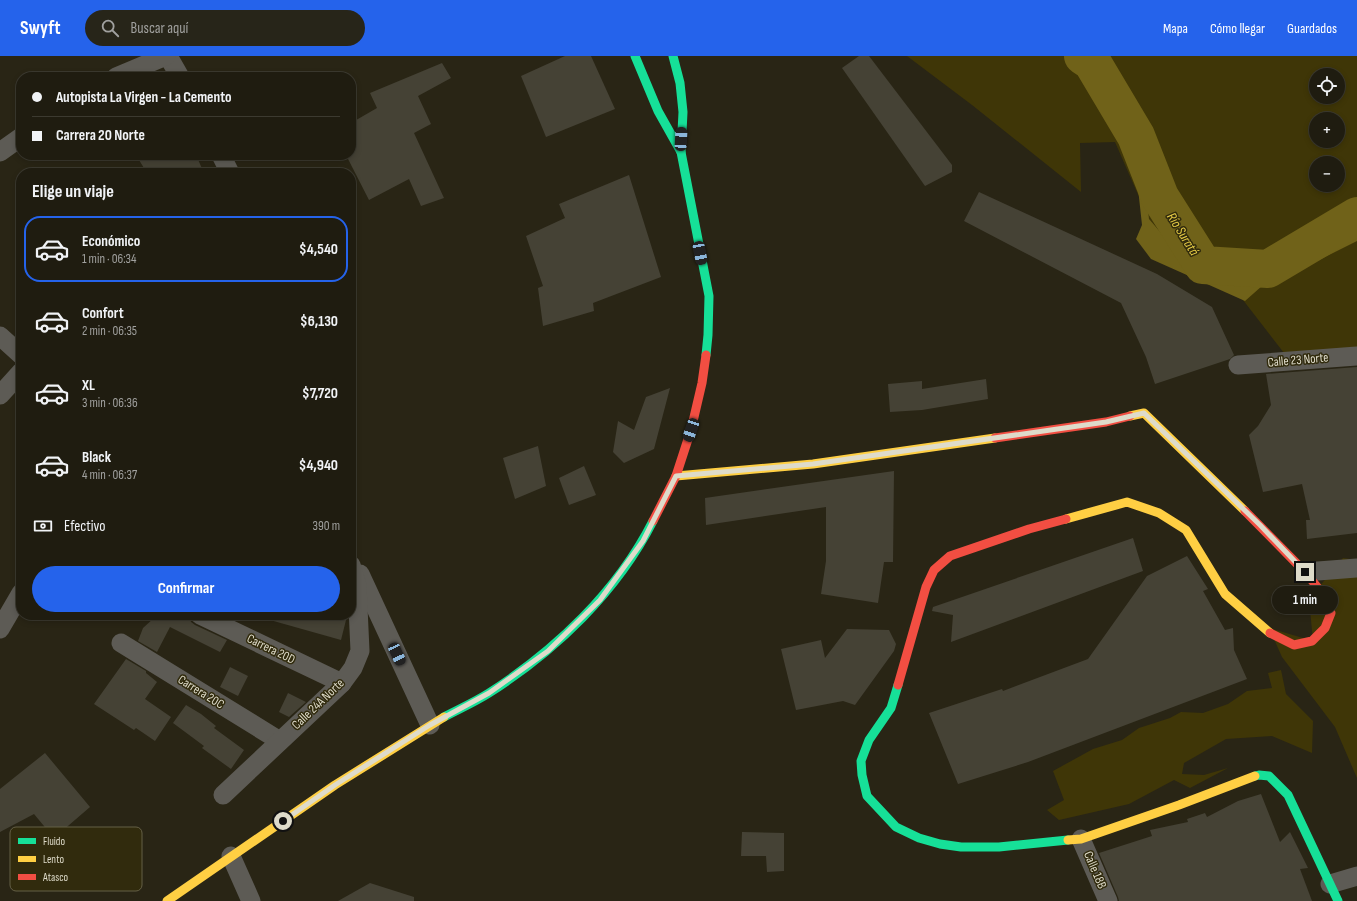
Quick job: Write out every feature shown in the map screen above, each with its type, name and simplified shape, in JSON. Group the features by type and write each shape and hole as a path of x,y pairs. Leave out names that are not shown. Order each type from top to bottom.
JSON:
{"street":[{"path":"128,72 167,56 177,72"},
{"path":"635,56 658,111 681,152"},
{"path":"166,901 335,785 430,725 489,693 548,651 600,600 643,541 676,476 691,430 702,383 708,335 709,296 681,152 683,112 680,83 673,56"},
{"path":"0,152 16,141"},
{"path":"0,336 16,350"},
{"name":"Calle 23 Norte","path":"1238,365 1357,356"},
{"path":"0,396 16,378"},
{"path":"676,476 813,464 1106,422 1144,413 1305,572 1323,594 1331,613 1325,628 1312,641 1294,645 1270,633 1225,594 1186,530 1159,513 1127,502 1029,529 950,556 934,570 926,587 891,708 869,740 861,761 862,775 867,796 896,826 919,838 940,844 961,847 999,847 1082,839 1133,822 1259,775 1269,776 1288,795 1338,901"},
{"path":"356,566 430,725"},
{"path":"1305,572 1357,568"},
{"path":"0,629 16,602"},
{"name":"Calle 24A Norte","path":"223,795 342,683 353,668 360,651 356,606"},
{"name":"Carrera 20D","path":"210,620 342,683"},
{"name":"Carrera 20C","path":"121,643 280,741"},
{"name":"Calle 18B","path":"1082,839 1108,901"},
{"path":"231,856 251,901"},
{"path":"1330,884 1357,876"}],"shaded area":[{"path":"907,56 1357,56 1357,353 1284,353 1243,300 1154,231 1115,142 1080,143 1081,192 972,105"},
{"path":"1075,56 1087,56 1102,69 1129,114 1139,145 1149,219 1168,241 1219,277 1245,277 1273,268 1304,254 1338,244 1357,230 1357,241 1315,262 1271,278 1245,301 1151,259 1136,239 1142,225 1136,170 1123,126 1093,73"},
{"path":"1343,558 1357,560 1357,778 1335,727 1282,657 1269,628 1313,641 1309,599"},
{"path":"1281,670 1286,694 1313,721 1312,753 1272,736 1226,739 1184,763 1182,774 1204,775 1228,768 1190,788 1174,780 1129,804 1059,820 1047,810 1064,800 1053,771 1093,749 1122,740 1139,728 1170,718 1181,712 1203,713 1228,704 1247,691 1272,688 1268,673"}],"building":[{"path":"565,56 591,56 615,109 546,137 521,76"},
{"path":"859,56 869,56 952,165 952,172 925,186 842,68"},
{"path":"442,63 451,78 418,96 431,124 414,133 444,198 421,206 409,179 369,200 356,175 356,168 353,168 349,160 356,160 356,120 377,108 370,93"},
{"path":"139,160 198,160 202,168 144,168"},
{"path":"629,175 661,277 593,303 594,311 543,326 538,288 543,286 526,236 565,218 559,204"},
{"path":"979,192 1157,274 1212,307 1234,355 1230,359 1155,384 1146,357 1121,303 964,221"},
{"path":"1357,367 1357,533 1307,539 1306,520 1310,520 1302,484 1263,492 1249,435 1258,426 1271,405 1266,374"},
{"path":"986,379 988,399 922,410 890,412 888,384 922,381 922,389"},
{"path":"670,388 654,449 624,463 613,452 618,421 634,430 646,397"},
{"path":"538,446 546,486 515,499 503,458"},
{"path":"584,466 596,495 569,505 559,478"},
{"path":"894,471 893,562 884,562 878,603 821,594 826,561 826,507 706,525 705,498"},
{"path":"1133,538 1143,571 951,642 953,615 932,611 933,607"},
{"path":"1187,556 1208,589 1203,591 1225,630 1233,628 1234,650 1247,679 1028,762 958,784 929,713 1002,689 1003,691 1088,659 1147,576"},
{"path":"152,620 190,620 195,625 227,640 220,652 170,627 157,652 138,641 143,628"},
{"path":"270,620 346,620 341,640"},
{"path":"847,629 889,630 896,644 894,651 855,705 843,701 796,710 781,649 821,640 825,658"},
{"path":"126,659 146,671 146,673 157,682 145,699 171,717 155,741 136,728 134,730 94,704"},
{"path":"230,667 248,676 238,696 220,687"},
{"path":"288,693 306,702 289,717 279,712"},
{"path":"186,705 201,714 216,726 214,728 244,750 231,769 202,748 204,746 173,723"},
{"path":"45,753 90,807 67,827 45,827 34,814 0,832 0,789"},
{"path":"1261,794 1280,842 1290,832 1308,868 1300,869 1312,901 1119,901 1099,853 1152,836 1150,830 1188,822 1187,819 1205,813 1207,817 1238,801"},
{"path":"742,832 784,833 784,871 767,872 766,856 741,856"},
{"path":"370,883 414,897 414,901 338,901"}],"waterway":[{"name":"Río Suratá","path":"1083,56 1092,62 1136,136 1160,197 1203,265 1268,269 1357,216"},
{"path":"1322,237 1357,236"}],"traffic: fast":[{"path":"635,56 658,111 681,152"},
{"path":"673,56 680,83 683,112 681,152 709,296 706,355"},
{"path":"444,717 489,693 514,676 538,658 583,618 622,572 653,521"},
{"path":"898,685 891,708 869,740 861,761 862,775 867,796 896,827 919,838 940,844 961,847 999,847 1068,840"},
{"path":"1255,776 1269,776 1288,795 1338,901"}],"traffic: slow":[{"path":"1130,416 1144,413 1245,511"},
{"path":"676,476 813,464 995,438"},
{"path":"1066,519 1127,502 1159,513 1186,530 1225,594 1270,633"},
{"path":"167,901 335,785 444,717"},
{"path":"1068,840 1081,839 1179,805 1255,776"}],"traffic: jam":[{"path":"653,521 676,476 691,430 702,383 706,355"},
{"path":"995,438 1106,422 1130,416"},
{"path":"1245,511 1305,572 1323,594 1331,613 1325,628 1312,641 1294,645 1270,633"},
{"path":"898,685 926,587 934,570 950,556 1029,529 1066,519"}],"route":[{"path":"283,821 335,785 430,725 489,693 548,651 600,600 643,541 676,476 813,464 1106,422 1144,413 1260,525 1305,572"}]}
